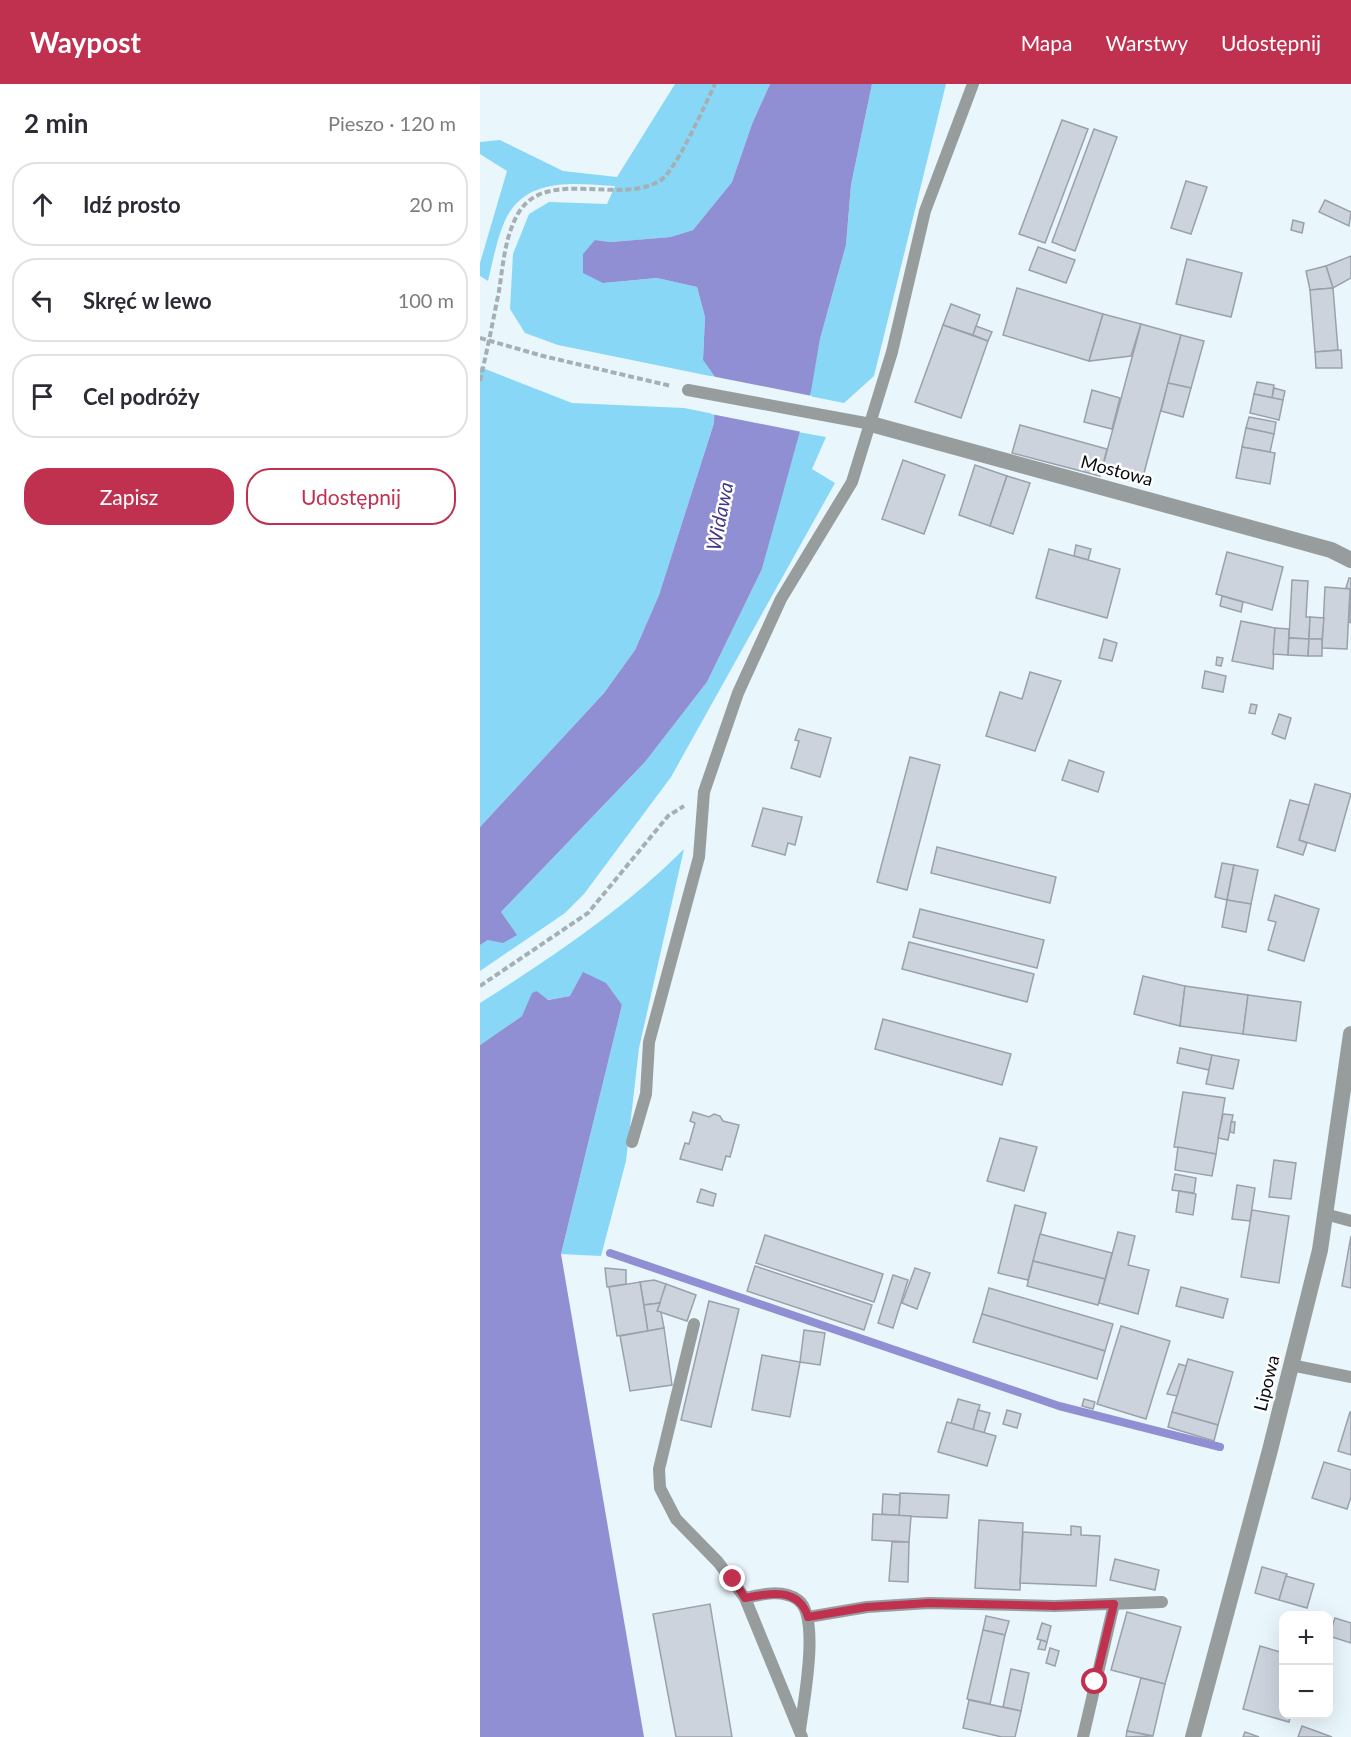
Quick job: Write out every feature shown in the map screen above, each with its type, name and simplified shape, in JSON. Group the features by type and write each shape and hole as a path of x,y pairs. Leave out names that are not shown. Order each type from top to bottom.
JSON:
{"street":[{"name":"Mostowa","path":"871,424 1331,550 1351,560"},
{"name":"Lipowa","path":"1193,1737 1320,1250 1351,1034"}],"lane":[{"path":"632,1142 646,1094 649,1042 699,857 704,792 738,693 776,609 852,482 892,352 925,211 973,84"},
{"name":"Mostowa","path":"688,390 871,424"},
{"path":"1325,1214 1351,1221"},
{"path":"694,1324 659,1469 660,1488 676,1519 718,1562 745,1598 801,1734"},
{"path":"1291,1365 1351,1377"},
{"path":"745,1598 777,1593 789,1595 800,1601 808,1617 807,1667 801,1734"},
{"path":"808,1617 867,1607 929,1603 1055,1606 1162,1602"},
{"path":"1083,1737 1114,1604"}],"path":[{"path":"480,381 490,341 509,232 520,210 536,196 557,190 624,191 662,179 687,141 715,84"},
{"path":"480,338 688,390"},
{"path":"480,986 588,913 668,816 704,792"}],"shaded area":[{"path":"675,84 770,84 752,124 732,182 693,230 672,237 611,242 595,240 603,283 657,278 697,287 705,317 703,360 715,377 558,345 525,333 510,309 513,254 529,214 549,202 607,204 615,186 558,185 545,187 521,199 511,210 503,225 488,281 480,276 480,263 507,171 480,154 480,142 500,140 563,171 617,177"},
{"path":"872,84 946,84 874,376 844,403 809,396 820,339 846,245 851,185"},
{"path":"480,367 572,403 684,408 714,414 714,423 659,595 635,650 604,693 480,827"},
{"path":"798,432 826,437 812,469 835,483 671,777 584,894 565,913 480,971 480,945 488,940 501,912 645,762 707,682 762,569"},
{"path":"684,849 639,1048 626,1161 601,1256 561,1254 622,1005 570,996 547,1000 537,991 522,1016 480,1045 480,1003 612,912"}],"water":[{"name":"Widawa","path":"770,84 872,84 851,185 846,245 820,339 811,391 762,569 707,682 645,762 501,912 517,935 503,943 488,940 480,945 480,827 604,693 635,650 659,595 714,423 715,377 703,360 705,317 697,287 657,278 603,283 583,273 583,254 595,240 611,242 671,237 693,230 732,182 752,124"},
{"path":"583,972 606,983 622,1005 561,1254 644,1737 480,1737 480,1045 522,1016 532,993 537,991 548,1000 570,996"}],"pier":[{"path":"711,376 812,396 802,432 711,414"}],"building":[{"path":"1062,120 1088,129 1045,243 1019,234"},
{"path":"1094,129 1117,137 1075,251 1052,242"},
{"path":"1186,181 1207,187 1191,234 1171,228"},
{"path":"1325,200 1351,212 1349,226 1319,212"},
{"path":"1293,220 1304,223 1302,233 1291,230"},
{"path":"1038,247 1075,260 1066,283 1029,270"},
{"path":"1351,256 1351,278 1333,288 1326,266"},
{"path":"1187,259 1242,273 1231,317 1176,304"},
{"path":"1326,266 1333,288 1310,290 1306,271"},
{"path":"1017,288 1103,314 1089,361 1003,335"},
{"path":"1333,288 1338,350 1315,352 1310,290"},
{"path":"951,304 980,315 973,335 943,325"},
{"path":"1103,314 1141,324 1131,356 1089,361"},
{"path":"1141,324 1181,335 1141,484 1101,473"},
{"path":"943,325 988,341 961,418 915,402"},
{"path":"976,326 992,332 988,341 973,335"},
{"path":"1181,335 1204,341 1191,388 1168,383"},
{"path":"1341,350 1342,368 1316,368 1315,352"},
{"path":"1257,382 1274,385 1272,398 1254,394"},
{"path":"1168,383 1191,388 1183,417 1161,411"},
{"path":"1274,388 1285,391 1283,400 1272,398"},
{"path":"1092,390 1120,398 1112,429 1084,422"},
{"path":"1254,394 1283,400 1279,420 1250,413"},
{"path":"1249,417 1276,422 1274,434 1246,428"},
{"path":"1020,425 1107,449 1100,476 1012,453"},
{"path":"1246,428 1274,434 1270,452 1242,447"},
{"path":"1242,447 1275,453 1270,484 1236,478"},
{"path":"903,460 945,475 924,534 882,519"},
{"path":"975,465 1007,476 990,526 959,515"},
{"path":"1007,476 1030,483 1013,534 990,526"},
{"path":"1076,545 1091,549 1088,560 1074,556"},
{"path":"1049,549 1120,569 1107,618 1036,598"},
{"path":"1227,552 1283,567 1272,610 1216,594"},
{"path":"1351,578 1351,623 1349,622 1350,589 1346,588"},
{"path":"1292,580 1308,581 1306,617 1310,617 1309,639 1289,638"},
{"path":"1325,587 1350,589 1347,649 1322,648"},
{"path":"1222,596 1243,602 1241,612 1220,606"},
{"path":"1310,617 1324,618 1322,639 1309,639"},
{"path":"1241,621 1275,628 1273,669 1232,661"},
{"path":"1275,628 1289,629 1288,655 1273,654"},
{"path":"1289,638 1309,639 1308,656 1288,655"},
{"path":"1104,639 1117,643 1112,661 1099,658"},
{"path":"1309,639 1322,639 1322,656 1308,656"},
{"path":"1217,657 1223,658 1221,666 1216,665"},
{"path":"1205,671 1226,676 1223,692 1202,688"},
{"path":"1030,672 1061,681 1035,751 986,736 1000,692 1022,699"},
{"path":"1251,704 1257,705 1255,714 1249,713"},
{"path":"1279,714 1291,718 1285,739 1272,734"},
{"path":"799,729 831,738 820,777 791,768 799,741 795,740"},
{"path":"910,757 940,765 907,890 877,882"},
{"path":"1069,760 1104,772 1098,792 1062,780"},
{"path":"1315,784 1351,794 1335,851 1299,840"},
{"path":"1290,800 1309,805 1299,840 1307,843 1303,855 1277,847"},
{"path":"763,808 802,817 795,845 788,843 785,855 752,846"},
{"path":"937,847 1056,877 1050,903 931,873"},
{"path":"1222,863 1234,865 1227,900 1215,897"},
{"path":"1234,865 1258,870 1251,904 1227,900"},
{"path":"1275,895 1319,909 1304,961 1268,950 1276,922 1268,920"},
{"path":"1227,900 1251,904 1246,932 1222,927"},
{"path":"920,909 1044,940 1037,968 913,937"},
{"path":"909,942 1034,974 1027,1002 902,969"},
{"path":"1143,976 1185,986 1180,1026 1134,1014"},
{"path":"1185,986 1248,995 1243,1034 1180,1026"},
{"path":"1248,995 1301,1002 1296,1041 1243,1034"},
{"path":"883,1019 1011,1054 1002,1085 875,1049"},
{"path":"1180,1048 1212,1055 1209,1070 1177,1063"},
{"path":"1212,1055 1239,1060 1233,1089 1206,1084"},
{"path":"1183,1092 1225,1098 1216,1154 1174,1147"},
{"path":"693,1112 709,1117 714,1114 720,1116 723,1121 739,1125 730,1157 726,1156 722,1170 680,1159 685,1143 689,1144 695,1123 690,1121"},
{"path":"1223,1114 1233,1115 1228,1140 1218,1138"},
{"path":"1231,1122 1235,1122 1234,1133 1230,1132"},
{"path":"1000,1138 1037,1147 1024,1191 987,1181"},
{"path":"1178,1147 1216,1154 1212,1176 1175,1170"},
{"path":"1274,1160 1296,1163 1291,1199 1269,1197"},
{"path":"1175,1174 1196,1178 1194,1193 1172,1190"},
{"path":"1237,1185 1255,1188 1250,1221 1232,1219"},
{"path":"701,1189 716,1194 713,1206 697,1202"},
{"path":"1179,1191 1196,1194 1193,1215 1176,1212"},
{"path":"1015,1205 1046,1213 1028,1280 998,1273"},
{"path":"1252,1210 1289,1216 1279,1283 1241,1277"},
{"path":"1118,1232 1135,1236 1128,1265 1149,1270 1138,1314 1099,1303"},
{"path":"1040,1234 1112,1253 1105,1279 1033,1261"},
{"path":"765,1235 883,1274 874,1302 756,1263"},
{"path":"1351,1236 1351,1288 1342,1286"},
{"path":"1033,1261 1105,1279 1098,1305 1027,1286"},
{"path":"755,1266 872,1305 864,1330 747,1291"},
{"path":"605,1268 626,1270 626,1284 607,1287"},
{"path":"915,1268 930,1273 917,1309 902,1303"},
{"path":"893,1275 908,1280 893,1328 878,1323"},
{"path":"654,1280 666,1284 660,1303 644,1305 640,1282"},
{"path":"640,1282 648,1331 617,1336 609,1287"},
{"path":"666,1284 696,1295 687,1321 657,1311"},
{"path":"1181,1287 1228,1299 1223,1318 1176,1306"},
{"path":"989,1288 1113,1324 1105,1351 982,1314"},
{"path":"709,1301 739,1309 711,1427 681,1420"},
{"path":"660,1303 657,1311 661,1312 664,1328 648,1331 644,1305"},
{"path":"982,1314 1105,1351 1097,1379 973,1342"},
{"path":"1121,1326 1170,1341 1146,1419 1097,1404"},
{"path":"664,1328 672,1385 630,1391 620,1336"},
{"path":"804,1330 825,1333 820,1365 800,1362"},
{"path":"762,1355 800,1362 790,1417 752,1410"},
{"path":"1188,1359 1233,1372 1218,1425 1172,1412"},
{"path":"1179,1364 1186,1366 1177,1396 1167,1394"},
{"path":"958,1399 980,1405 973,1430 951,1423"},
{"path":"1084,1399 1095,1402 1093,1409 1082,1406"},
{"path":"978,1410 990,1413 984,1433 973,1430"},
{"path":"1007,1410 1021,1414 1017,1428 1003,1424"},
{"path":"1172,1412 1218,1425 1214,1441 1168,1427"},
{"path":"1351,1412 1351,1455 1338,1451"},
{"path":"947,1422 996,1436 987,1466 938,1452"},
{"path":"1324,1462 1351,1470 1351,1497 1347,1509 1312,1498"},
{"path":"900,1493 949,1495 947,1518 899,1516"},
{"path":"883,1494 900,1495 899,1516 882,1514"},
{"path":"873,1514 911,1516 909,1542 872,1540"},
{"path":"979,1520 1023,1523 1020,1590 975,1588"},
{"path":"1071,1526 1081,1527 1081,1535 1100,1536 1096,1586 1020,1583 1023,1532 1071,1535"},
{"path":"892,1542 909,1542 908,1582 889,1581"},
{"path":"1115,1559 1159,1570 1155,1590 1110,1580"},
{"path":"1262,1567 1287,1574 1279,1600 1255,1593"},
{"path":"1286,1576 1314,1584 1307,1608 1279,1600"},
{"path":"710,1604 732,1737 676,1737 653,1614"},
{"path":"1127,1612 1181,1627 1165,1684 1111,1670"},
{"path":"986,1616 1009,1621 1005,1635 983,1630"},
{"path":"1335,1618 1351,1623 1351,1643 1333,1637"},
{"path":"1042,1623 1051,1626 1047,1642 1037,1639"},
{"path":"983,1630 1005,1635 990,1704 967,1699"},
{"path":"1041,1640 1047,1642 1045,1650 1038,1649"},
{"path":"1260,1646 1279,1652 1279,1719 1290,1719 1289,1722 1243,1709"},
{"path":"1050,1648 1059,1651 1055,1666 1046,1663"},
{"path":"1011,1669 1029,1673 1021,1711 1003,1707"},
{"path":"1141,1678 1165,1684 1153,1736 1127,1731"},
{"path":"969,1700 1021,1711 1015,1737 1002,1737 963,1728"},
{"path":"1302,1726 1332,1737 1298,1737"},
{"path":"1127,1731 1153,1736 1126,1737"},
{"path":"1245,1732 1259,1737 1243,1737"}],"waterway":[{"path":"610,1253 1059,1406 1220,1447"}],"route":[{"path":"733,1579 745,1598 762,1594 789,1595 800,1601 808,1617 867,1607 929,1603 1055,1606 1114,1604 1095,1682"}]}
